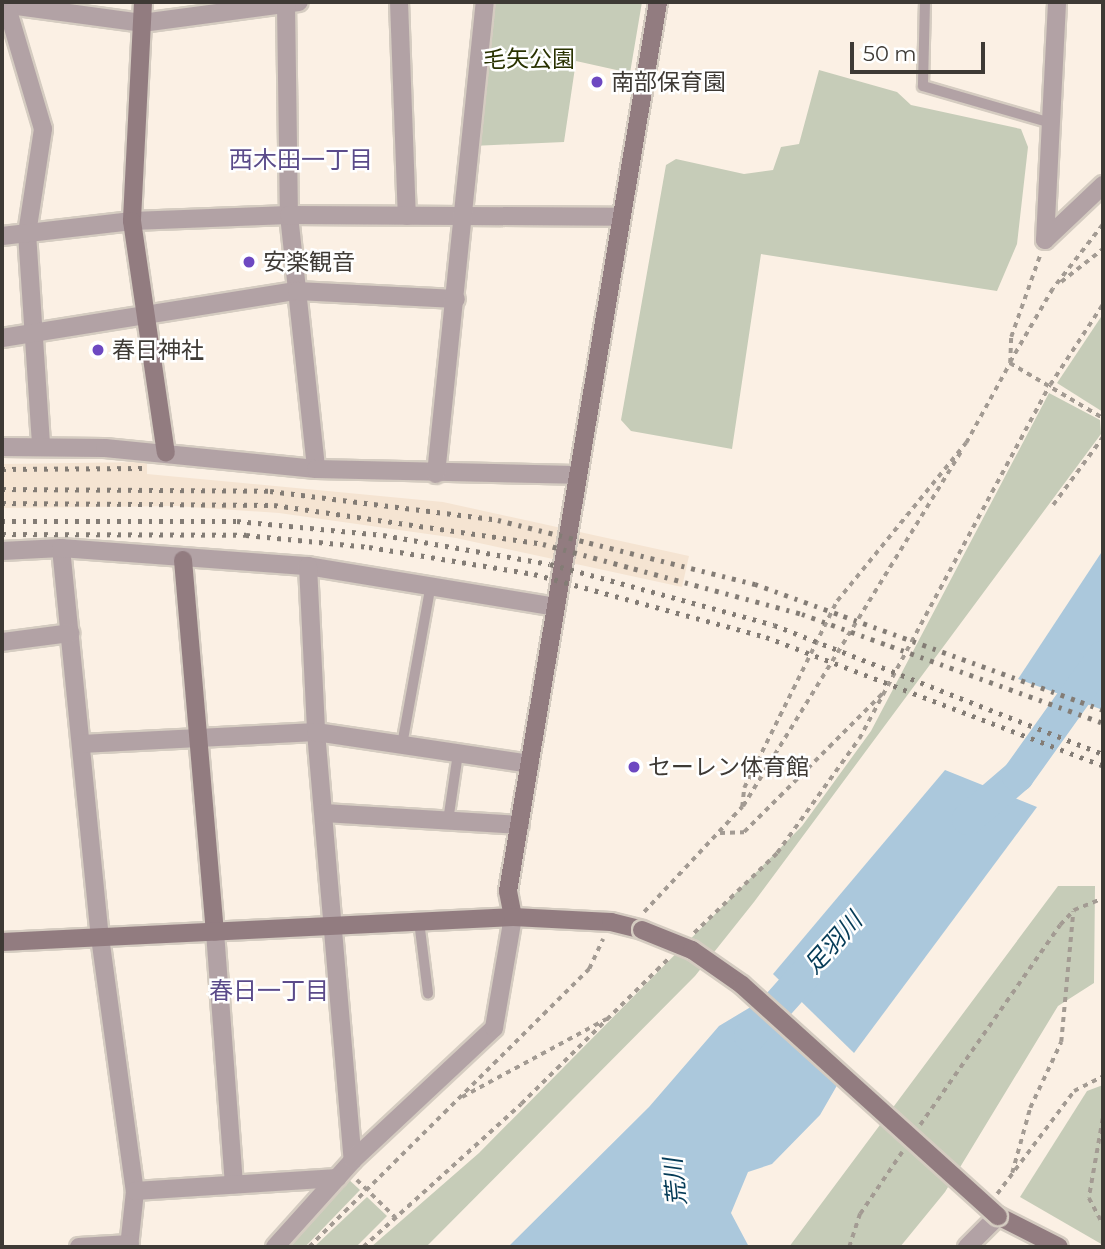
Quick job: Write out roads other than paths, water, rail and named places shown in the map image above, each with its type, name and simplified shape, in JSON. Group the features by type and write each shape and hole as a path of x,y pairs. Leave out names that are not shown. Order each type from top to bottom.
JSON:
{"street":[{"path":"143,2 132,221 166,453"},
{"path":"399,2 407,216"},
{"path":"436,474 466,217 485,2"},
{"path":"275,1247 345,1169 494,1028 513,917 508,891 556,607 575,475 658,2"},
{"path":"1057,2 1048,122 1045,240 1103,185"},
{"path":"41,446 27,233 43,130 4,4 142,23 292,3 289,215 316,469"},
{"path":"2,236 132,221 289,215 620,217"},
{"path":"2,338 34,336 297,291 456,299"},
{"path":"2,447 41,446 166,453 316,469 436,474 575,475"},
{"path":"2,551 61,548 183,560 308,566 431,584 556,607"},
{"path":"61,548 100,937 135,1191 130,1245 79,1247"},
{"path":"183,560 234,1184"},
{"path":"308,566 316,733 334,926 345,1169"},
{"path":"2,642 70,633"},
{"path":"81,744 316,733 530,764"},
{"path":"325,813 520,825"},
{"path":"2,942 513,917 611,922 636,928 692,950 741,985 998,1216 1059,1247"},
{"path":"135,1191 234,1184 345,1169"},
{"path":"967,1247 998,1216"}],"lane":[{"path":"925,2 923,86 1048,122"},
{"path":"402,745 431,584"},
{"path":"448,821 458,753"},
{"path":"419,921 428,993"}],"water":[{"path":"1103,550 1103,710 1018,679"},
{"path":"945,770 1037,807 854,1053 773,974"},
{"name":"荒川","path":"754,1005 839,1082 820,1115 772,1164 748,1172 731,1213 749,1247 508,1247 649,1107 719,1026"}],"waterway":[{"name":"足羽川","path":"968,819 1018,776 1103,657"},
{"name":"足羽川","path":"750,1036 818,960"}],"railway":[{"path":"2,469 144,468"},
{"path":"2,489 270,491 498,520 755,584 1103,710"},
{"path":"2,503 274,505 543,544 802,614 1103,723"},
{"path":"2,521 237,521 383,535 550,564 774,625 1103,754"},
{"path":"2,534 246,535 369,547 534,574 766,637 1103,766"}],"place":[{"name":"南部保育園","path":"597,82"},
{"name":"安楽観音","path":"249,262"},
{"name":"春日神社","path":"98,350"},
{"name":"セーレン体育館","path":"634,767"}],"district":[{"name":"西木田一丁目","path":"301,160"},
{"name":"春日一丁目","path":"269,991"}],"park label":[{"name":"毛矢公園","path":"529,59"}]}
